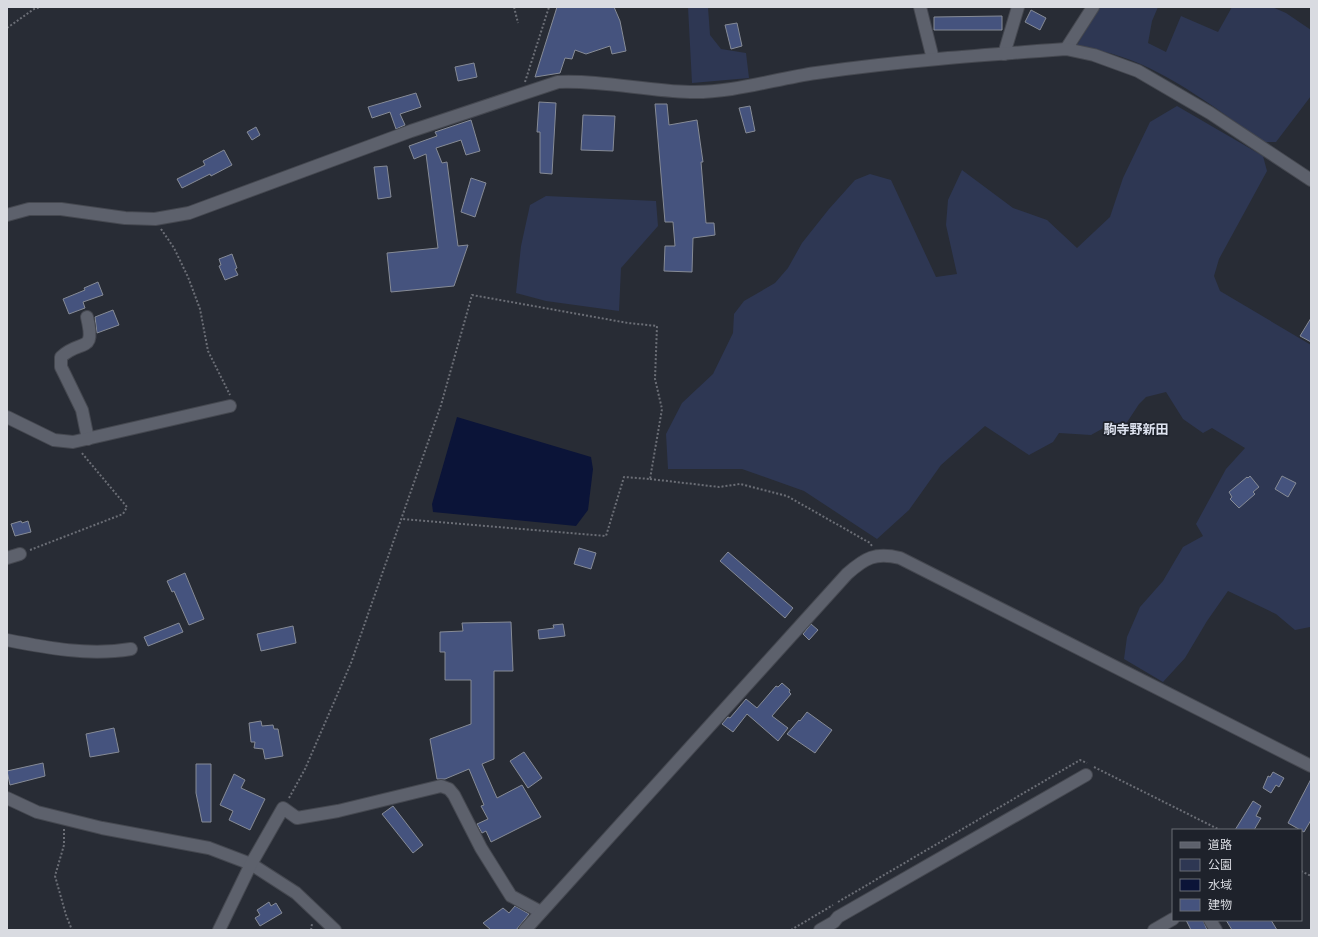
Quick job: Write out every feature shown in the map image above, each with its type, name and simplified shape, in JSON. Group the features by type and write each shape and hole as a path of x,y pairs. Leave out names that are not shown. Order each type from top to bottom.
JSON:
{"street":[{"path":"920,7 933,59"},
{"path":"1004,54 1018,7"},
{"path":"1066,48 1093,7"},
{"path":"7,215 29,209 61,209 126,218 155,219 189,213 411,131 558,82 582,81 690,92 715,91 742,88 813,73 933,59 1066,48 1094,55 1138,71 1210,113 1311,180"},
{"path":"88,317 91,331 90,339 87,344 67,352 61,357 65,375 82,410 88,439"},
{"path":"7,417 54,440 73,442 230,406"},
{"path":"7,558 20,554"},
{"path":"524,930 847,574 868,558 888,555 900,558 1311,766"},
{"path":"7,640 78,652 109,652 131,649"},
{"path":"820,930 834,922 838,917 1086,775"},
{"path":"219,930 251,864 283,808 297,818 338,811 441,786 449,789 454,795 480,848 511,896 541,912"},
{"path":"7,798 37,812 102,828 209,848 251,864 296,893 335,930"},
{"path":"1154,930 1172,920"},
{"path":"1211,921 1216,930"}],"path":[{"path":"7,28 34,9 41,7"},
{"path":"514,7 518,23"},
{"path":"521,94 549,7"},
{"path":"155,219 174,248 188,277 200,309 208,351 228,390 231,400 230,406"},
{"path":"283,808 305,769 351,664 441,405 472,295 628,323 657,326 656,380 662,409 650,479"},
{"path":"20,554 123,514 127,506 73,442"},
{"path":"402,519 606,536 624,477 718,487 740,484 787,496 870,543 878,556"},
{"path":"64,818 64,845 55,876 66,915 72,930"},
{"path":"1302,872 1311,876"}],"green space":[{"path":"688,7 708,7 710,35 721,49 746,53 749,78 692,83"},
{"path":"1100,7 1158,7 1152,21 1148,43 1166,52 1181,16 1218,32 1232,7 1272,7 1286,13 1311,30 1311,96 1276,142 1264,142 1196,95 1159,73 1122,57 1077,45"},
{"path":"1177,106 1263,156 1267,171 1219,259 1214,276 1220,291 1311,345 1310,627 1295,630 1276,614 1228,591 1207,621 1185,658 1163,682 1124,659 1127,637 1140,607 1163,581 1183,547 1203,536 1196,524 1226,469 1245,448 1212,428 1203,433 1183,419 1166,392 1146,397 1139,404 1120,433 1109,425 1091,435 1059,433 1053,442 1029,455 985,426 941,465 909,510 877,539 804,491 742,469 668,469 666,434 682,403 713,374 733,333 734,314 744,301 775,283 788,268 802,243 829,209 855,180 870,174 891,180 936,277 957,274 946,225 948,200 962,170 1013,208 1047,220 1077,248 1110,217 1123,178 1150,122"},
{"path":"546,196 656,201 658,226 621,268 619,311 546,301 516,293 521,246 530,205"}],"water":[{"path":"457,417 591,457 593,469 588,510 576,526 433,512 432,504"}],"building":[{"path":"557,7 614,7 620,21 626,51 612,54 610,46 586,54 575,50 572,59 565,58 560,73 535,77"},
{"path":"1031,10 1046,18 1040,30 1025,22"},
{"path":"1002,16 1002,30 934,30 934,17"},
{"path":"737,23 742,46 731,49 725,25"},
{"path":"474,63 477,77 458,81 455,67"},
{"path":"416,93 421,107 400,114 405,125 396,129 390,112 372,118 368,107"},
{"path":"539,102 556,103 552,174 540,173 540,132 537,132"},
{"path":"655,104 667,104 669,125 697,120 703,162 701,162 706,223 714,223 715,235 693,238 692,272 664,271 665,246 675,246 673,222 665,222"},
{"path":"750,106 755,131 746,133 739,108"},
{"path":"583,115 615,116 613,151 581,150"},
{"path":"471,120 480,151 466,155 461,140 436,148 442,163 447,162 458,246 468,245 454,286 391,292 387,253 438,248 426,154 414,159 409,146 437,136 435,132"},
{"path":"256,127 260,135 252,140 247,132"},
{"path":"224,150 232,165 211,176 210,174 182,188 177,179 205,165 203,161"},
{"path":"387,166 391,197 378,199 374,167"},
{"path":"471,178 486,183 475,217 461,212"},
{"path":"232,254 237,268 235,269 238,275 225,280 219,266 221,265 219,259"},
{"path":"98,282 103,295 83,302 85,308 69,314 63,299 85,290 84,288"},
{"path":"113,310 119,325 97,333 95,317"},
{"path":"1311,318 1311,342 1300,336"},
{"path":"1250,476 1259,487 1253,492 1255,494 1239,508 1230,499 1232,497 1229,492"},
{"path":"1282,476 1296,483 1288,497 1275,489"},
{"path":"21,521 22,523 28,521 31,532 15,536 11,524"},
{"path":"579,548 596,553 591,569 574,564"},
{"path":"728,552 793,608 785,618 720,561"},
{"path":"185,573 204,619 189,625 174,591 172,592 167,581"},
{"path":"511,622 513,671 494,671 494,759 482,764 497,798 522,785 541,817 491,842 486,831 482,833 477,824 488,819 481,806 484,805 469,769 445,779 437,779 430,739 471,724 471,680 445,680 445,652 440,652 440,632 463,631 462,623"},
{"path":"179,623 183,632 148,646 144,637"},
{"path":"563,624 565,636 539,639 538,630 554,628 553,625"},
{"path":"811,624 818,630 809,640 803,634"},
{"path":"293,626 296,643 261,651 257,634"},
{"path":"782,683 790,690 789,692 791,694 772,716 788,728 778,741 747,714 733,732 722,724 728,717 730,718 746,699 757,708 776,686 778,687"},
{"path":"807,712 832,730 815,753 787,734"},
{"path":"261,721 262,726 273,725 274,729 278,729 283,756 265,759 263,749 254,748 255,742 251,742 249,723"},
{"path":"114,728 119,752 90,757 86,734"},
{"path":"524,752 542,778 528,788 510,761"},
{"path":"43,763 45,776 10,785 7,771"},
{"path":"196,764 211,764 211,822 202,822 196,793"},
{"path":"1273,772 1284,778 1279,787 1276,785 1271,793 1263,788 1268,776 1270,777"},
{"path":"234,774 245,780 241,788 265,799 250,830 229,820 233,811 220,805"},
{"path":"1311,779 1311,820 1304,832 1302,829 1299,829 1288,823"},
{"path":"1253,801 1261,806 1256,816 1261,818 1255,829 1236,829"},
{"path":"393,806 423,845 413,853 382,814"},
{"path":"269,902 271,906 276,903 282,913 260,926 255,918 260,915 257,910"},
{"path":"515,906 529,914 516,930 491,930 483,923 503,908 509,913"},
{"path":"1186,921 1203,921 1207,930 1191,930"},
{"path":"1227,921 1272,921 1277,930 1232,930"}],"district":[{"name":"駒寺野新田","path":"1136,429"}]}
